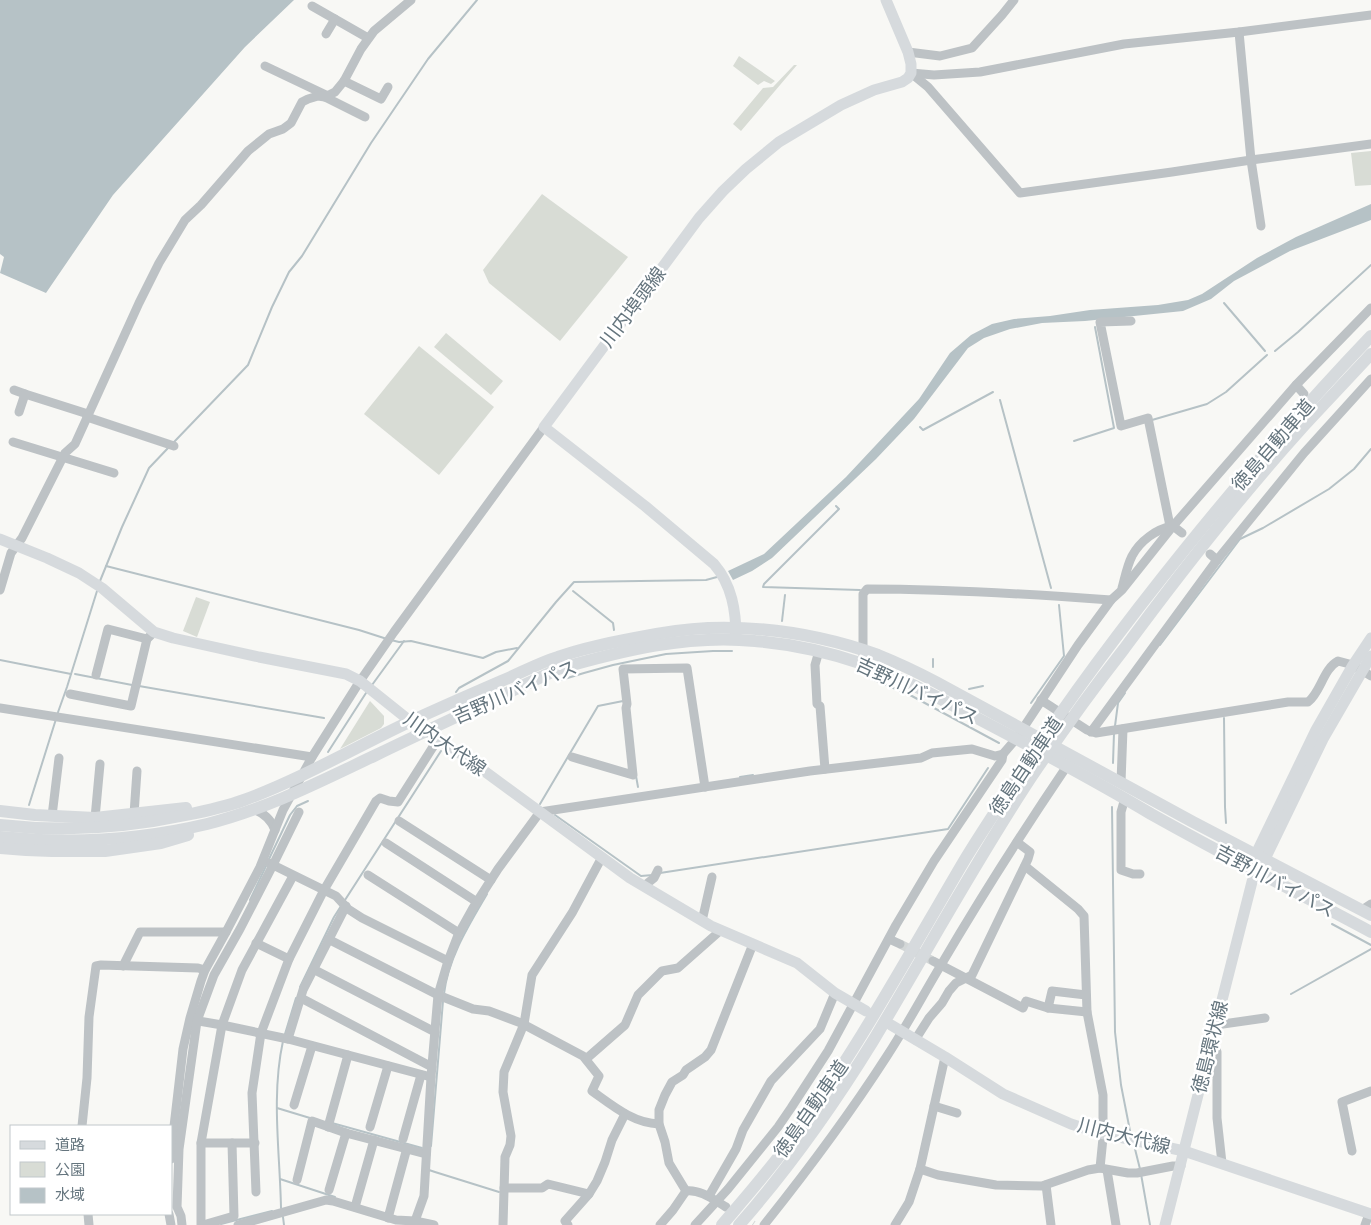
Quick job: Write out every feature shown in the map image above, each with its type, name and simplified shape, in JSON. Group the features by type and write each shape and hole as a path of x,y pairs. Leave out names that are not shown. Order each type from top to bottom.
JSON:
{"highway":[{"name":"徳島自動車道","path":"722,1225 790,1142 828,1087 861,1035 966,857 1028,773 1144,599 1291,422 1371,336"},
{"name":"徳島自動車道","path":"1076,703 1224,519 1300,430 1371,354"},
{"name":"吉野川バイパス","path":"0,825 20,828 63,828 131,825 211,810 243,801 302,775 410,721 557,657 603,644 670,632 708,628 753,640 819,651 863,664 902,680 1121,782 1193,822 1368,910"},
{"name":"吉野川バイパス","path":"0,837 94,840 131,825 171,831 207,824 292,795 558,670 604,656 670,643 708,640 766,630 842,644 907,667 936,682 1067,766 1190,835 1371,932"},
{"name":"徳島自動車道","path":"739,1225 801,1148 839,1094 872,1042 1028,773"},
{"path":"0,811 95,818 131,825"},
{"path":"0,848 43,851 105,851 161,843 189,834 207,824"}],"main road":[{"path":"886,0 908,52 911,73"},
{"name":"川内埠頭線","path":"544,428 699,218 723,191 746,169 808,123 874,90 902,82 911,73"},
{"path":"544,428 645,506 700,551 720,572 727,583 733,604 736,634"},
{"name":"川内大代線","path":"0,539 60,563 79,573 99,586 150,636 173,638 346,674 367,686 410,721 461,754 630,878 702,921 797,963 835,993 866,1011"},
{"name":"徳島環状線","path":"1362,670 1371,638"},
{"name":"徳島環状線","path":"1165,1225 1255,870 1316,730 1371,656"},
{"name":"川内大代線","path":"891,1026 945,1057 1003,1094 1071,1124 1102,1133 1184,1151 1370,1214"}],"street":[{"path":"0,590 11,553 22,538 62,458 74,444 138,303 185,220 201,205 248,151 269,134 283,129 291,123 302,102 335,92 344,81 368,38 382,23 411,0"},
{"path":"908,52 940,56 972,48 1014,0"},
{"path":"312,6 368,38"},
{"path":"911,73 934,75 980,72 1124,44 1371,15"},
{"path":"326,34 335,19"},
{"path":"1239,32 1251,160 1261,226"},
{"path":"265,66 326,96 365,118"},
{"path":"911,73 928,87 1020,193 1371,144"},
{"path":"344,81 381,99 388,87"},
{"path":"695,1225 717,1202 778,1128 828,1051 934,861 1002,760 1003,754 1019,734 1078,645 1111,600 1122,590 1171,526 1296,385 1371,308"},
{"path":"1131,321 1100,322 1121,426 1148,418 1171,526 1182,533"},
{"path":"1091,732 1214,557 1304,453 1328,419 1371,379"},
{"path":"1296,385 1304,394"},
{"path":"14,390 171,445"},
{"path":"19,412 25,394"},
{"path":"171,1225 194,1020 214,975 240,929 268,862 275,830 312,757 367,686 385,644 544,428"},
{"path":"13,442 114,473"},
{"path":"1122,590 1133,554 1140,544 1155,532 1171,526"},
{"path":"863,664 863,594 867,589 1011,592 1111,600"},
{"path":"70,694 131,706 150,636 108,629 96,675"},
{"path":"819,651 815,665 817,704 820,706 825,769"},
{"path":"1041,700 1091,732 1096,733 1288,702 1308,702 1314,696 1335,662 1342,661 1362,670"},
{"path":"572,757 633,775 623,669 687,668 705,787"},
{"path":"0,708 312,757"},
{"path":"1117,730 1121,782"},
{"path":"256,1192 252,1093 261,1034 289,959 324,890 376,801 380,798 398,802 438,739"},
{"path":"410,1222 424,1196 438,995 448,961 459,933 491,880 540,812 825,769 922,758 932,754 972,749 995,756 1003,754"},
{"path":"52,816 59,758"},
{"path":"95,818 100,764"},
{"path":"764,1225 811,1166 863,1093 902,1032 937,963 1067,766"},
{"path":"131,825 137,771"},
{"path":"1125,798 1121,812 1121,870 1140,874"},
{"path":"253,809 266,816 275,830"},
{"path":"172,1150 180,1074 205,970 299,812"},
{"path":"399,821 491,880"},
{"path":"915,1040 956,983 972,975 1030,852 1017,842"},
{"path":"386,843 478,902"},
{"path":"503,1225 505,1157 510,1144 503,1092 504,1072 524,1024 532,976 572,913 602,857"},
{"path":"268,862 336,896 362,918 448,961"},
{"path":"1025,866 1084,916 1087,1012 1103,1095 1102,1133 1104,1169 1116,1225"},
{"path":"644,886 654,878 658,870"},
{"path":"368,875 459,933"},
{"path":"232,1143 234,1216 202,1225 201,1143 222,1025 238,978 293,876"},
{"path":"702,921 712,877"},
{"path":"285,1038 303,990 344,904"},
{"path":"586,1059 625,1025 638,995 662,972 678,968 722,930"},
{"path":"123,966 140,932 226,932"},
{"path":"328,938 438,995 524,1024 583,1056 599,1076 589,1090 624,1114 643,1122 659,1124"},
{"path":"889,939 900,944"},
{"path":"256,943 289,959"},
{"path":"686,1191 669,1163 659,1124 659,1110 672,1082 705,1057 711,1050 753,944"},
{"path":"937,963 1023,1008 1026,1000 1048,1008 1087,1012"},
{"path":"82,1125 89,1017 96,966 198,968 205,970"},
{"path":"313,969 435,1032"},
{"path":"1048,1008 1052,991 1086,995"},
{"path":"709,1196 771,1081 820,1029 835,993"},
{"path":"301,998 432,1067"},
{"path":"1216,1025 1265,1018"},
{"path":"194,1020 285,1038 431,1077"},
{"path":"1212,1040 1217,1052 1217,1118 1222,1163"},
{"path":"294,1106 312,1046"},
{"path":"328,1127 348,1055"},
{"path":"895,1225 908,1202 920,1169 945,1057"},
{"path":"370,1127 388,1066"},
{"path":"403,1139 421,1074"},
{"path":"1352,1152 1342,1102 1371,1090"},
{"path":"934,1106 957,1113"},
{"path":"568,1225 565,1221 589,1194 597,1181 624,1114"},
{"path":"297,1180 312,1121 346,1133 426,1154"},
{"path":"329,1190 346,1133"},
{"path":"355,1207 374,1140"},
{"path":"201,1143 255,1143"},
{"path":"388,1218 407,1148"},
{"path":"920,1169 938,1175 996,1185 1042,1186 1088,1170 1104,1169 1128,1173 1180,1166"},
{"path":"504,1188 542,1188 548,1184 589,1194"},
{"path":"1046,1184 1051,1225"},
{"path":"660,1225 686,1191 691,1190 709,1196 726,1207"},
{"path":"238,1225 326,1200 333,1200 396,1220 434,1225"},
{"path":"173,1211 181,1216 182,1225"},
{"path":"1364,1225 1370,1214"}],"green space":[{"path":"739,56 775,81 771,84 764,81 758,85 733,66"},
{"path":"794,65 797,65 741,131 733,124 763,88 773,87"},
{"path":"1371,151 1371,185 1355,186 1351,153"},
{"path":"542,194 628,257 560,341 489,283 483,270"},
{"path":"446,333 503,381 491,395 434,347"},
{"path":"419,346 494,407 439,475 364,414"},
{"path":"196,597 210,602 197,637 183,631"},
{"path":"370,701 384,716 384,724 381,728 340,749"}],"water":[{"path":"0,0 294,0 245,47 113,195 46,293 0,273 4,257 0,254"},
{"path":"1371,204 1371,220 1290,251 1234,281 1211,299 1183,311 1085,321 1042,323 1010,329 984,338 968,348 914,419 876,459 772,558 733,580 728,571 764,554 846,477 919,399 950,353 971,335 992,324 1014,319 1090,310 1158,305 1188,300 1202,294 1257,258 1296,237"}],"waterway":[{"path":"174,442 248,365 289,272 302,256 371,143 428,59 477,0"},
{"path":"1275,351 1371,265"},
{"path":"1224,303 1265,351"},
{"path":"1074,441 1114,428 1095,327"},
{"path":"1152,420 1207,404 1226,392 1267,355"},
{"path":"920,427 923,430 993,392"},
{"path":"1000,400 1051,588"},
{"path":"100,581 149,468 169,447"},
{"path":"1160,645 1240,539 1263,528 1329,489 1354,469 1371,449"},
{"path":"836,506 839,509 763,587 860,590"},
{"path":"106,566 359,630 387,639"},
{"path":"456,692 459,688 508,661 574,582 706,580 717,577"},
{"path":"57,715 97,591"},
{"path":"573,591 613,623 614,630"},
{"path":"782,621 785,595"},
{"path":"1031,703 1064,656 1059,605"},
{"path":"391,640 399,642 411,641 483,658 496,652 517,648"},
{"path":"372,685 404,641"},
{"path":"561,680 613,665 666,654 732,651"},
{"path":"933,659 933,667"},
{"path":"0,660 71,674"},
{"path":"75,674 132,685"},
{"path":"867,677 910,695 999,743"},
{"path":"139,686 324,718"},
{"path":"969,689 983,686"},
{"path":"328,752 366,693"},
{"path":"1115,726 1118,703 1125,693"},
{"path":"540,804 598,706 623,701"},
{"path":"1224,718 1226,823"},
{"path":"29,805 56,719"},
{"path":"1113,763 1114,733"},
{"path":"345,900 441,751"},
{"path":"660,873 948,829 988,768"},
{"path":"740,777 753,775"},
{"path":"636,776 638,787"},
{"path":"269,859 290,815 297,806 308,801"},
{"path":"1112,807 1115,1032 1121,1085 1131,1136"},
{"path":"555,815 641,876 653,875"},
{"path":"250,900 266,866"},
{"path":"444,994 446,981 455,955 487,894"},
{"path":"300,987 341,906"},
{"path":"1332,924 1371,945"},
{"path":"1291,994 1371,949"},
{"path":"285,1034 296,998"},
{"path":"431,1146 443,1001"},
{"path":"281,1208 277,1083 283,1041"},
{"path":"277,1108 310,1118"},
{"path":"332,1123 422,1148"},
{"path":"1134,1145 1140,1169"},
{"path":"429,1168 429,1170 499,1192"},
{"path":"1141,1174 1150,1225"},
{"path":"280,1179 335,1197"},
{"path":"221,1224 272,1211"},
{"path":"283,1217 284,1225"}],"tunnel":[{"path":"900,944 933,961"},
{"path":"741,1217 753,1225"}]}
